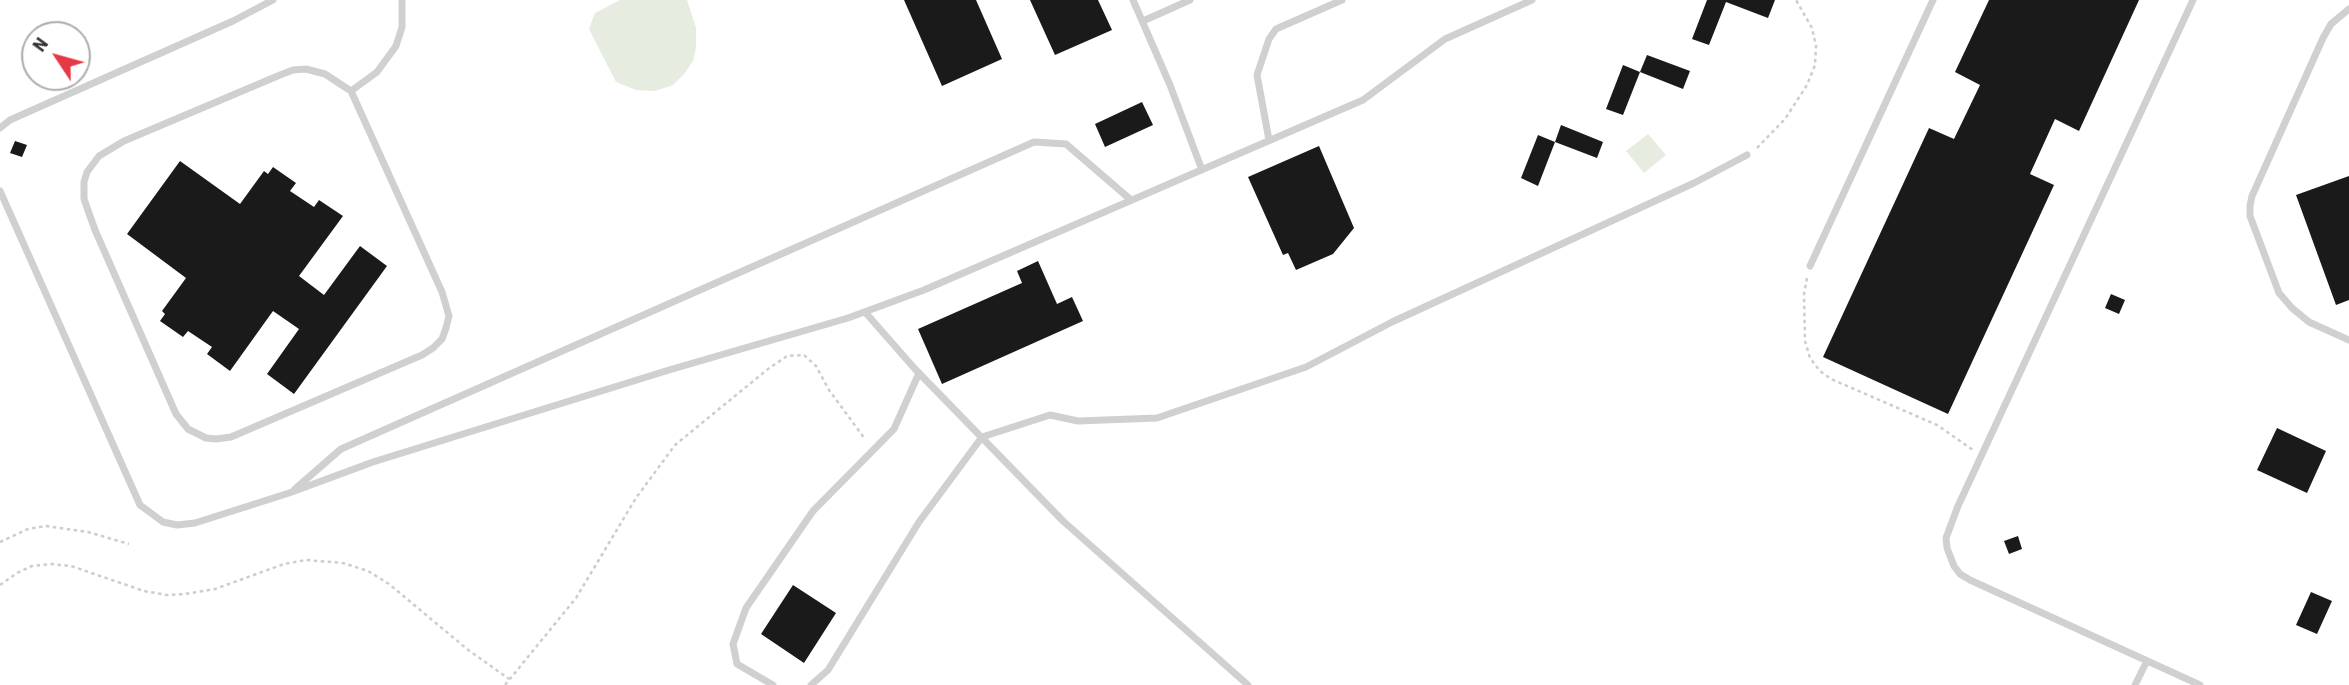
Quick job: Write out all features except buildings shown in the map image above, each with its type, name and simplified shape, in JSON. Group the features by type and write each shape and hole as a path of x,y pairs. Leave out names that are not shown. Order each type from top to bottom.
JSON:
{"lane":[{"path":"0,128 10,120 220,27 274,0"},
{"path":"351,91 377,72 392,53 402,27 402,0"},
{"path":"1133,0 1170,85 1202,170"},
{"path":"1143,21 1190,0"},
{"path":"1269,141 1256,75 1269,39 1276,29 1342,0"},
{"path":"0,191 140,505 163,522 177,525 195,523 373,462 865,312 924,290 1363,100 1445,39 1532,0"},
{"path":"1810,266 1933,0"},
{"path":"2193,0 1953,516 1946,538 1950,557 1960,574 2200,685"},
{"path":"2349,9 2331,24 2323,38 2252,196 2250,206 2250,216 2279,293 2309,322 2349,340"},
{"path":"293,70 316,70 351,91 447,305 449,316 442,339 422,355 231,437 216,439 197,434 181,422 176,414 95,230 84,200 87,172 99,156 124,141 293,70"},
{"path":"289,493 341,449 1034,142 1066,144 1131,200"},
{"path":"811,685 828,670 919,522 982,437 1050,415 1078,421 1157,418 1306,367 1392,322 1694,183 1747,155"},
{"path":"865,312 919,373 1063,521 1248,685"},
{"path":"773,685 737,664 733,644 746,608 813,511 894,429 919,373"},
{"path":"2136,685 2147,661"}],"path":[{"path":"1747,155 1761,145 1785,119 1807,85 1815,65 1816,46 1812,28 1796,0"},
{"path":"1810,266 1804,294 1803,321 1805,341 1811,358 1820,371 1831,379 1937,425 1981,456"},
{"path":"505,685 576,598 635,498 675,444 787,356 804,355 816,366 873,451"},
{"path":"0,542 28,529 46,526 78,530 129,544"},
{"path":"0,585 32,566 51,564 71,566 144,591 167,595 185,594 215,589 284,564 306,559 343,563 368,571 389,584 509,680"}],"shaded area":[{"path":"620,0 687,0 696,28 696,47 693,61 673,85 655,91 636,90 616,82 589,29 595,13"},
{"path":"1648,134 1666,155 1644,173 1626,151"}]}
